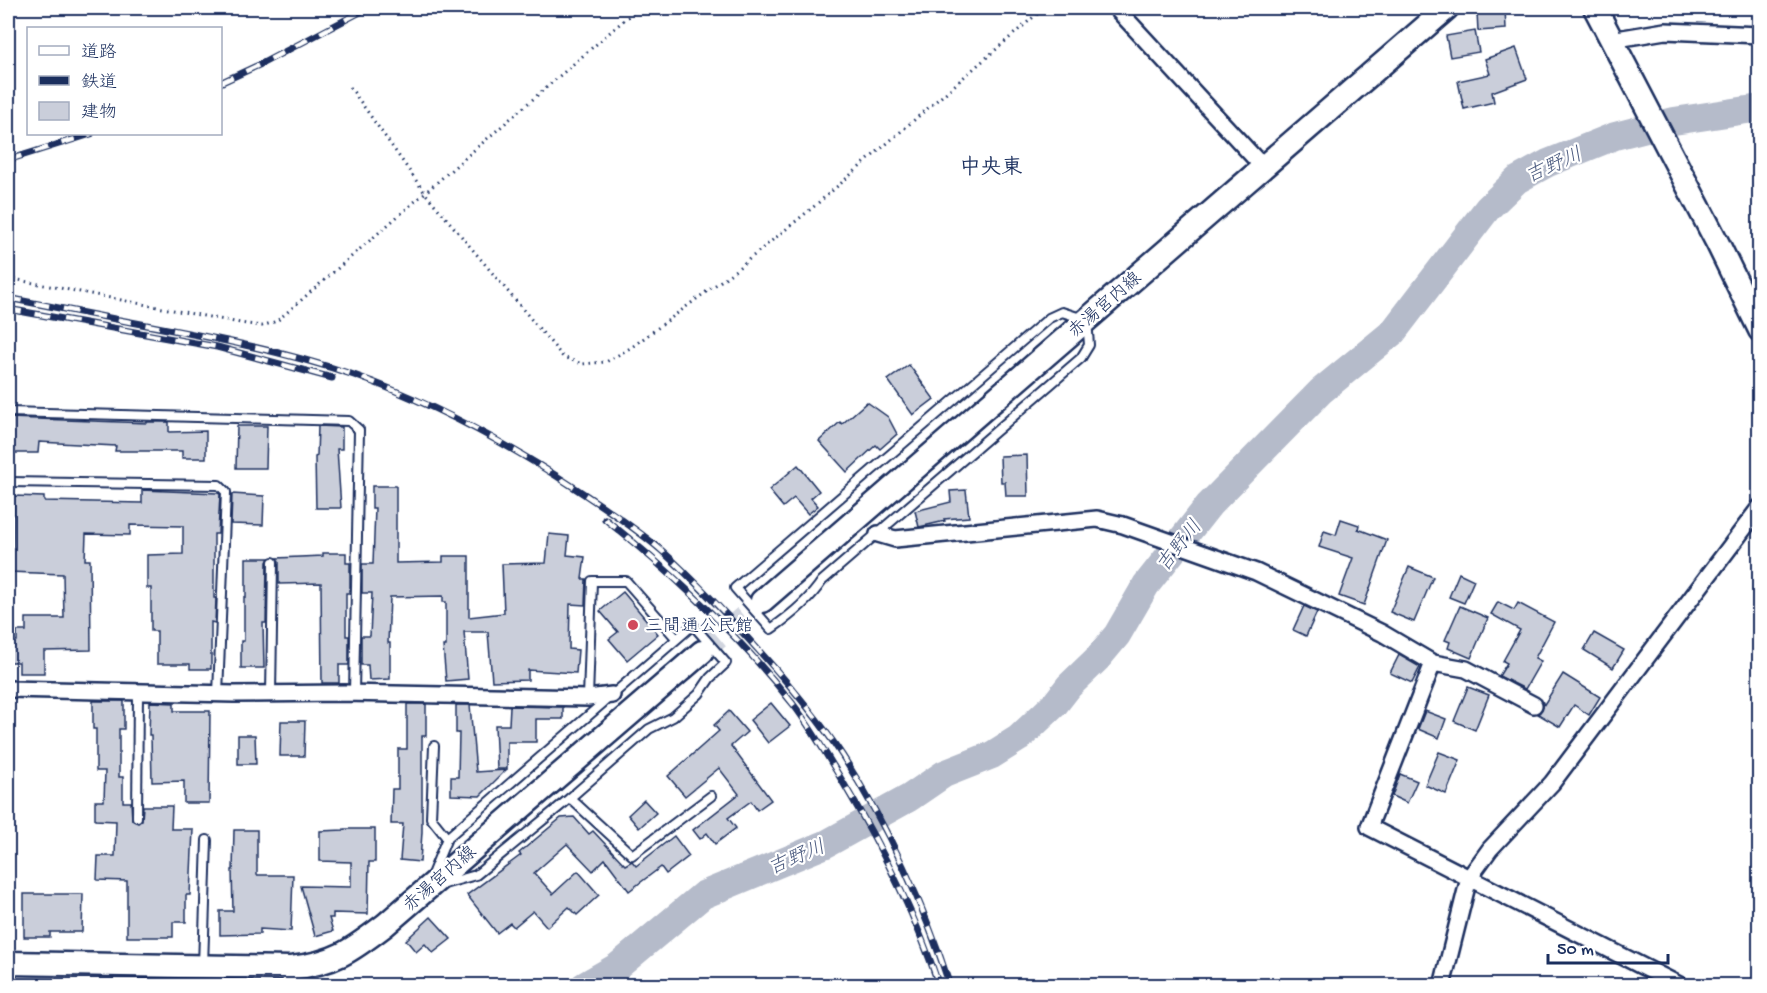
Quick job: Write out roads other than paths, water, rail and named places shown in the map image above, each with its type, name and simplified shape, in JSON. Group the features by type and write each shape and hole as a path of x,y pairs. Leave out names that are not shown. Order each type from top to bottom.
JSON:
{"main road":[{"name":"赤湯宮内線","path":"762,601 1263,166 1429,16 1447,8"},
{"path":"1594,8 1718,244 1760,330"},
{"name":"赤湯宮内線","path":"8,963 143,975 203,967 290,977 340,957 385,925 702,652"}],"street":[{"path":"1116,8 1263,166"},
{"path":"1611,40 1665,31 1760,35"},
{"path":"1442,986 1469,878 1490,849 1552,783 1760,507"},
{"path":"878,534 895,539 1097,519 1124,525 1256,572 1382,633 1433,663 1466,669 1534,705"},
{"path":"1433,663 1369,827 1681,986"},
{"path":"8,689 138,693 354,693 588,698 612,695"}],"lane":[{"path":"1062,312 1087,320 1089,345 1081,358 822,582 814,593 788,617 771,629 735,588 1049,318 1062,312"},
{"path":"8,412 349,421 359,430 354,693"},
{"path":"8,482 219,485 226,492 218,694"},
{"path":"271,694 273,562"},
{"path":"588,698 592,581 626,581 676,638"},
{"path":"693,625 726,663 710,678 699,694 673,717 649,729 476,875 426,889 447,838 693,625"},
{"path":"137,817 138,693"},
{"path":"434,746 431,818 447,838"},
{"path":"570,798 632,855 711,796"},
{"path":"203,967 207,840"}],"waterway":[{"name":"吉野川","path":"584,986 617,967 703,895 826,844 909,798 944,774 992,755 1019,738 1055,704 1117,635 1146,585 1209,505 1321,391 1393,332 1488,208 1517,180 1548,163 1615,136 1674,121 1760,108"}],"tunnel":[{"path":"702,652 762,601"}],"railway":[{"path":"222,82 368,8"},
{"path":"8,160 88,135"},
{"path":"8,298 246,345 354,375 412,398 495,439 549,471 630,525 674,562 725,613 772,665 833,741 875,810 904,867 929,926 950,986"},
{"path":"8,309 217,347 332,378"},
{"path":"605,519 656,561 704,606 772,678 793,704 820,743 885,857 920,933 939,986"}],"place":[{"name":"三間通公民館","path":"633,625"}],"district":[{"name":"中央東","path":"991,166"}]}
